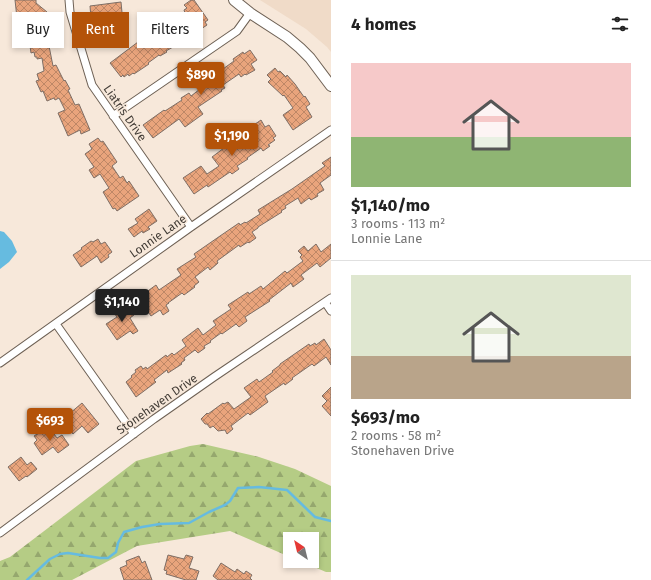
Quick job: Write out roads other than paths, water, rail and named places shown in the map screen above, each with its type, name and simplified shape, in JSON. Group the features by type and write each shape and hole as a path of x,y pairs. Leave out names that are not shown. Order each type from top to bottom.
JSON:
{"street":[{"name":"Liatris Drive","path":"69,0 70,12 92,85 191,227"},
{"path":"234,0 250,13 287,37 300,48 331,86"},
{"path":"113,116 237,31 250,13"},
{"name":"Lonnie Lane","path":"0,363 191,227 331,130"},
{"path":"328,300 331,311"},
{"name":"Stonehaven Drive","path":"0,533 134,434 328,300"},
{"path":"56,324 134,434"}],"water":[{"path":"0,231 4,232 12,241 17,252 9,262 0,269"}],"waterway":[{"path":"27,580 50,559 60,554 68,553 108,558 116,552 118,543 124,532 160,524 189,523 225,505 230,501 238,488 259,487 287,490 315,517 331,521"}]}
